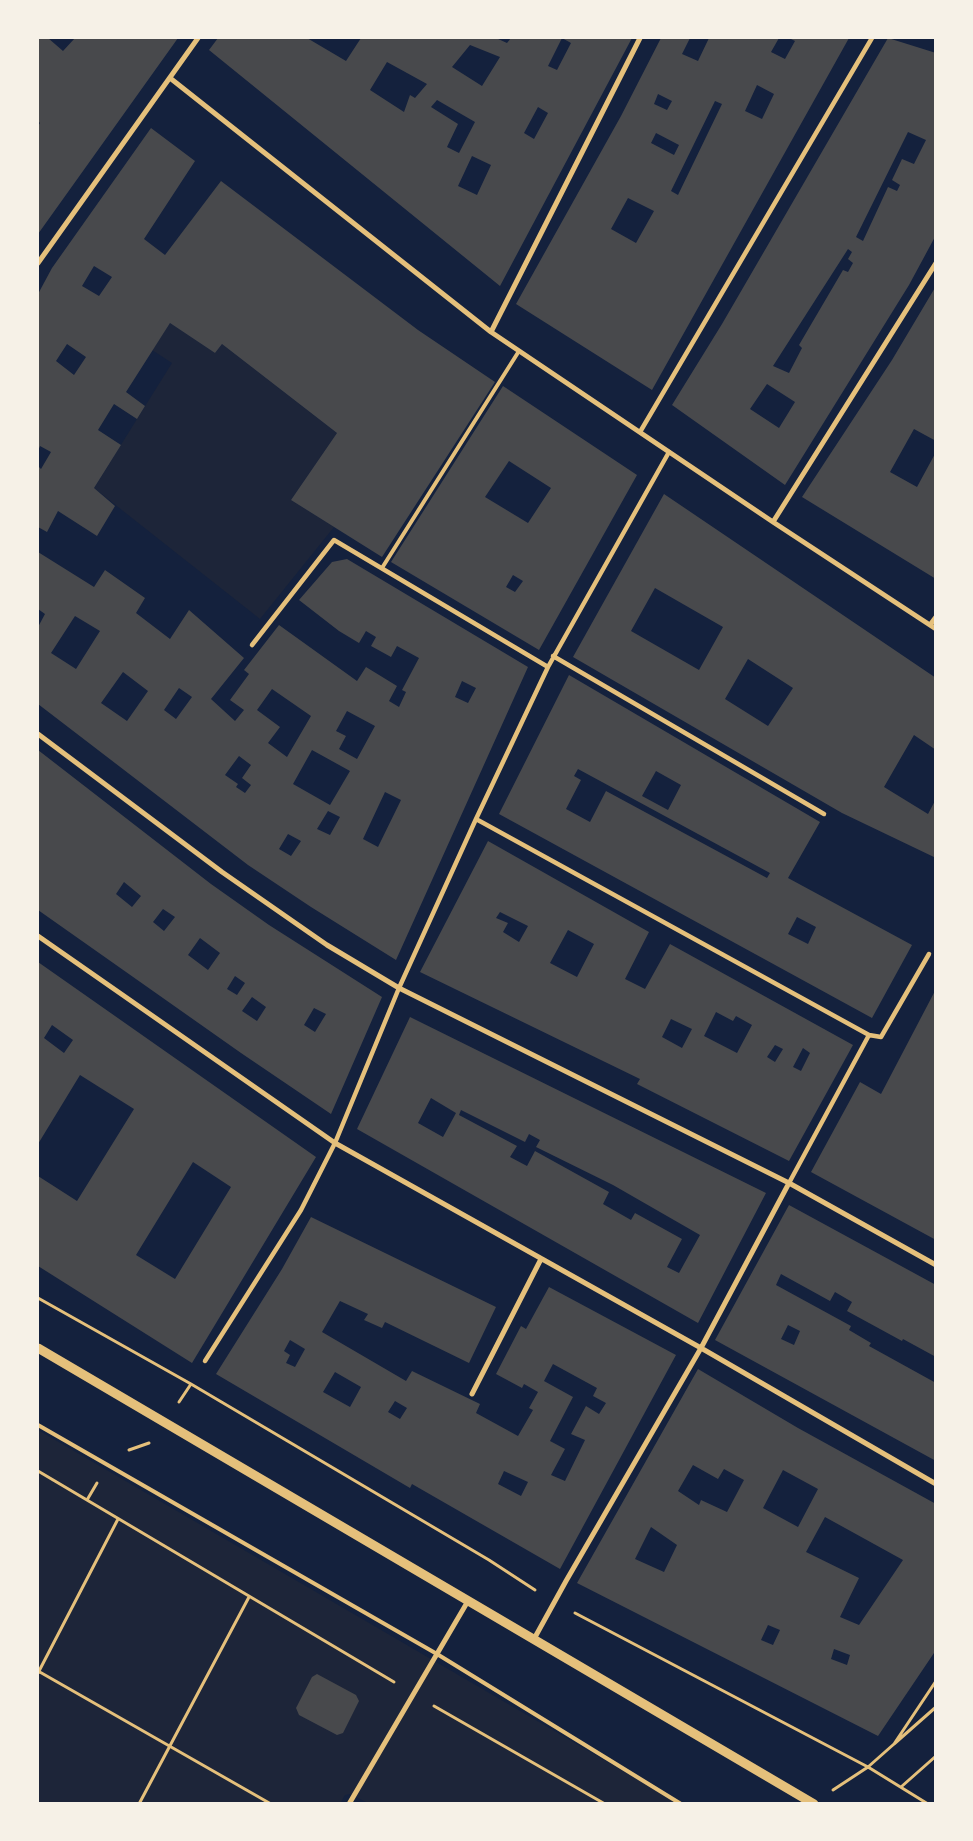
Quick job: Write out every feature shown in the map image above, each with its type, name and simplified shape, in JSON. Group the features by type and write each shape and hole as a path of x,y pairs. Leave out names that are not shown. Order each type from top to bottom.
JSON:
{"street":[{"path":"38,263 78,204 198,38"},
{"path":"491,332 640,38"},
{"path":"640,432 872,38"},
{"path":"170,78 491,332 936,629"},
{"path":"773,522 936,263"},
{"path":"205,1361 301,1210 335,1143 399,988 553,656 669,452"},
{"path":"252,645 334,540 548,667"},
{"path":"930,625 936,616"},
{"path":"553,656 824,814"},
{"path":"38,734 222,872 327,945 399,988 789,1182 936,1265"},
{"path":"476,819 868,1035 881,1037 929,954"},
{"path":"38,936 335,1143 702,1348 936,1484"},
{"path":"534,1640 702,1348 868,1035"},
{"path":"472,1394 541,1259"},
{"path":"38,1348 813,1803"},
{"path":"349,1804 468,1601"}],"lane":[{"path":"382,568 518,351"},
{"path":"38,1425 437,1654 681,1804"}],"path":[{"path":"38,1298 191,1384 489,1560 555,1602 868,1767 928,1804"},
{"path":"38,1471 413,1694 605,1804"},
{"path":"118,1518 38,1672 271,1804"},
{"path":"139,1804 250,1597"},
{"path":"894,1744 936,1682"},
{"path":"813,1803 868,1767 936,1707"},
{"path":"901,1787 936,1756"}],"shaded area":[{"path":"170,323 215,353 222,344 337,433 291,500 334,527 260,619 94,488 172,363 152,350"},
{"path":"38,1430 678,1803 370,1804 350,1794 345,1795 340,1804 38,1803"}],"building":[{"path":"38,38 48,38 63,51 75,38 178,38 38,234 38,126 40,123 38,121"},
{"path":"218,38 307,38 346,61 361,38 496,38 507,43 511,38 562,38 632,38 500,286 209,50","holes":["562,38 571,43 557,70 548,66","470,45 500,57 482,86 452,67","387,62 427,84 415,98 410,95 404,112 370,90","437,100 475,122 459,153 447,147 458,124 431,107","538,107 548,113 534,139 524,133","472,156 491,165 477,195 458,186"]},
{"path":"661,38 690,38 682,54 698,61 709,38 779,38 771,52 785,59 795,41 789,38 849,38 652,390 516,304 621,116","holes":["757,85 774,94 762,119 745,111","658,94 672,101 667,110 654,104","715,101 722,104 678,195 671,191","656,133 679,145 674,155 651,143","628,198 654,211 636,243 611,229"]},
{"path":"888,38 936,53 936,235 909,285 785,485 672,405 722,324","holes":["908,132 926,140 914,164 902,159 892,180 900,185 897,191 888,187 863,241 856,237","848,249 852,252 848,259 853,263 848,272 843,270 799,345 802,348 789,373 773,366","767,384 795,402 779,428 750,409"]},
{"path":"151,128 195,161 144,239 165,255 221,181 418,330 495,382 382,557 291,500 337,433 222,344 215,353 170,323 126,392 145,406 137,419 114,404 98,430 121,445 94,488 115,506 97,536 58,511 47,532 38,527 38,466 41,469 51,452 40,446 38,451 38,294 52,268","holes":["94,266 112,277 99,296 82,286","67,344 86,357 74,375 56,361"]},
{"path":"936,286 936,441 914,429 890,472 917,487 936,452 936,579 802,497 892,360"},
{"path":"503,386 637,475 539,650 391,562","holes":["509,461 551,488 528,523 485,497","513,575 523,581 515,592 506,587"]},
{"path":"664,494 936,678 936,750 914,735 884,787 928,814 936,799 936,858 842,813 573,657","holes":["655,588 723,627 699,670 631,631","748,659 793,688 768,726 725,699"]},
{"path":"38,552 94,587 105,570 145,598 136,613 170,639 189,610 244,658 211,699 235,721 244,710 230,700 249,674 244,670 279,625 357,681 366,667 397,686 389,701 399,707 406,692 402,690 419,658 397,646 391,657 371,646 376,637 366,631 359,643 339,631 299,600 332,562 347,559 528,667 396,960 248,865 38,704 38,627 45,614 38,609","holes":["75,616 100,631 76,669 51,653","123,672 148,691 127,721 101,703","462,681 476,688 468,703 455,697","179,688 192,697 176,719 164,710","272,689 311,716 287,757 268,743 280,727 257,710","347,711 375,726 357,759 339,749 346,736 336,731","312,750 350,771 330,805 293,784","239,756 251,765 242,778 251,785 245,793 236,787 238,784 225,775","385,792 401,800 378,847 363,839","328,811 340,817 330,835 317,829","288,834 301,841 291,856 279,849"]},
{"path":"569,675 820,822 788,878 912,945 872,1018 499,814","holes":["578,769 770,873 767,878 606,791 590,822 566,809 581,780 574,776","656,771 681,785 668,810 642,796","797,917 816,927 808,944 788,934"]},
{"path":"38,750 211,884 269,925 382,997 331,1114 38,910","holes":["124,882 141,896 132,907 116,894","163,909 175,917 164,931 153,922","200,938 220,953 208,970 188,955","235,976 245,983 237,995 227,989","252,997 266,1007 257,1021 242,1011","314,1008 326,1014 315,1032 304,1025"]},
{"path":"488,841 649,932 625,979 645,989 670,944 853,1045 789,1161 637,1084 640,1079 420,972","holes":["500,912 528,926 519,942 503,932 508,923 496,918","568,930 594,944 577,977 550,963","716,1012 733,1021 736,1016 752,1025 737,1053 704,1036","671,1019 692,1029 682,1048 662,1037","775,1045 783,1049 775,1062 767,1057","803,1048 810,1053 801,1071 793,1067"]},
{"path":"38,962 316,1157 192,1363 38,1266 38,1176 77,1201 134,1109 80,1075 38,1144","holes":["52,1025 73,1040 64,1053 44,1038","193,1162 231,1187 175,1279 136,1255"]},
{"path":"936,989 936,1240 811,1172 860,1082 881,1094"},
{"path":"410,1017 766,1193 698,1323 357,1129","holes":["431,1098 456,1113 443,1137 418,1123","461,1110 525,1142 529,1134 540,1140 536,1147 613,1185 700,1235 679,1273 667,1267 682,1239 635,1213 631,1220 603,1204 609,1192 535,1151 527,1166 510,1157 517,1146 459,1115"]},
{"path":"789,1205 936,1285 936,1357 847,1311 852,1302 835,1292 830,1301 781,1274 776,1285 851,1326 849,1330 871,1343 869,1346 936,1383 936,1461 715,1340","holes":["788,1325 800,1331 794,1345 781,1339"]},
{"path":"311,1217 496,1307 469,1363 385,1322 382,1328 364,1320 368,1314 340,1301 322,1332 406,1381 412,1371 480,1404 476,1413 518,1436 533,1410 529,1408 538,1392 524,1384 522,1388 496,1374 521,1326 526,1329 549,1287 676,1355 560,1569 412,1484 410,1488 216,1374 282,1269","holes":["290,1340 305,1349 295,1367 286,1363 290,1355 284,1351","553,1364 597,1388 593,1396 606,1403 599,1414 586,1406 571,1434 585,1440 565,1481 551,1475 565,1449 550,1441 573,1397 544,1381","335,1372 361,1387 350,1407 323,1392","395,1401 407,1408 400,1419 388,1412","504,1471 528,1482 521,1496 498,1484"]},
{"path":"698,1369 798,1428 936,1504 936,1650 878,1736 577,1583","holes":["693,1465 718,1479 724,1469 744,1480 727,1512 701,1500 699,1505 678,1491","783,1470 818,1489 798,1527 763,1508","825,1517 903,1560 859,1625 840,1617 859,1578 806,1552","651,1527 677,1545 664,1572 635,1559","768,1625 780,1630 773,1645 761,1640","834,1649 850,1655 847,1665 831,1659"]},
{"path":"317,1674 356,1695 359,1701 343,1733 337,1735 299,1715 296,1708 312,1677"}]}
